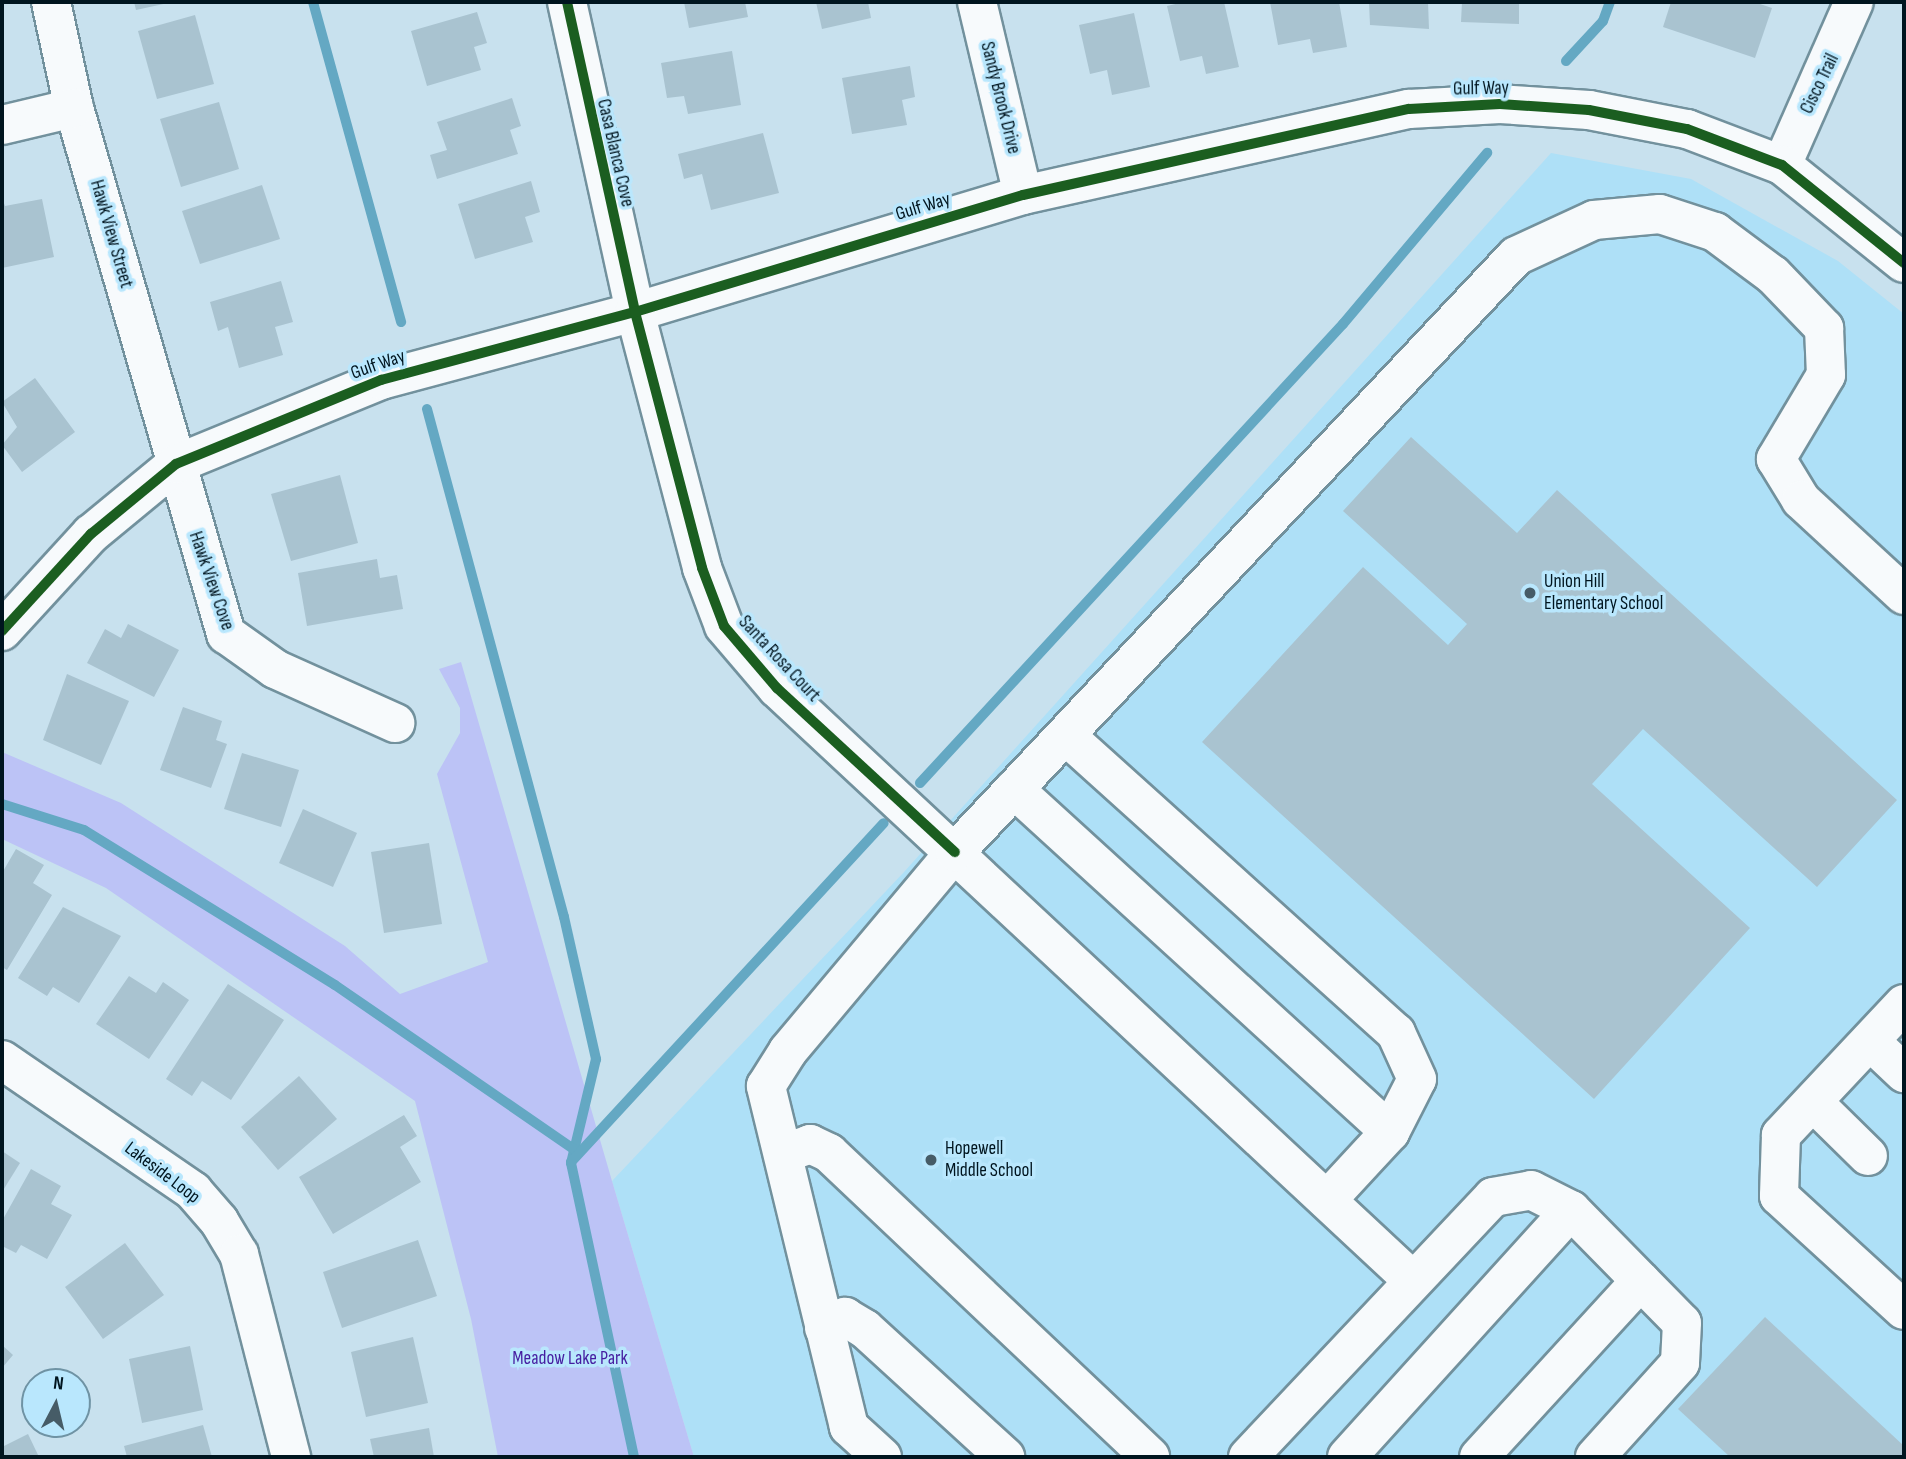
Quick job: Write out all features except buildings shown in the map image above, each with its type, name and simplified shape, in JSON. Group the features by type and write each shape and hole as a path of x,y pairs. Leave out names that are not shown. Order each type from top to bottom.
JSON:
{"street":[{"name":"Hawk View Street","path":"51,2 75,108 176,464"},
{"name":"Casa Blanca Cove","path":"567,2 635,312"},
{"name":"Sandy Brook Drive","path":"977,2 1023,195"},
{"name":"Cisco Trail","path":"1782,165 1854,2"},
{"name":"Gulf Way","path":"2,631 91,534 176,464 381,380 635,312 1023,195 1409,109 1500,104 1590,110 1687,128 1782,165 1904,262"},
{"path":"2,125 75,108"},
{"path":"882,1457 849,1427 766,1086 788,1051 955,852 1516,256 1594,220 1660,214 1715,232 1773,275 1824,328 1826,375 1776,460 1801,500 1904,595"},
{"name":"Santa Rosa Court","path":"635,312 702,568 724,626 777,688 1411,1279"},
{"name":"Hawk View Cove","path":"176,464 226,634 275,669 395,723"},
{"path":"1065,736 1396,1033 1417,1079 1390,1132 1327,1200"},
{"path":"1014,789 1390,1132"},
{"path":"1904,1004 1781,1135 1779,1196 1904,1310"},
{"path":"1870,1041 1904,1073"},
{"name":"Lakeside Loop","path":"2,1059 193,1192 219,1221 239,1254 291,1457"},
{"path":"1814,1101 1868,1156"},
{"path":"783,1154 810,1144 829,1153 1150,1457"},
{"path":"1248,1457 1411,1279 1493,1197 1531,1191 1571,1210 1682,1323 1680,1363 1595,1457"},
{"path":"1347,1457 1571,1210"},
{"path":"1479,1457 1640,1280"},
{"path":"824,1328 845,1317 865,1329 1005,1457"}],"shaded area":[{"name":"Union Hill Elementary School","path":"1551,153 1691,179 1838,261 1904,314 1904,1457 694,1457 612,1181 904,872"}],"green space":[{"name":"Meadow Lake Park","path":"461,662 694,1457 498,1457 471,1319 415,1101 106,888 2,839 2,752 121,803 345,946 400,994 488,962 437,774 460,733 460,708 439,669"}],"waterway":[{"path":"313,2 401,322"},
{"path":"1566,61 1603,21 1610,2"},
{"path":"920,783 1343,324 1487,153"},
{"path":"427,409 564,917 596,1059 571,1163 634,1457"},
{"path":"2,804 84,830 335,985 574,1149"},
{"path":"571,1162 884,823"}],"cycle path":[{"path":"567,2 635,312 702,568 724,626 777,688 955,852"},
{"path":"2,631 91,534 176,464 381,380 635,312 1023,195 1409,109 1500,104 1589,110 1687,129 1782,165 1904,263"}],"place":[{"name":"Union Hill Elementary School","path":"1530,593"},
{"name":"Hopewell Middle School","path":"931,1160"}]}
